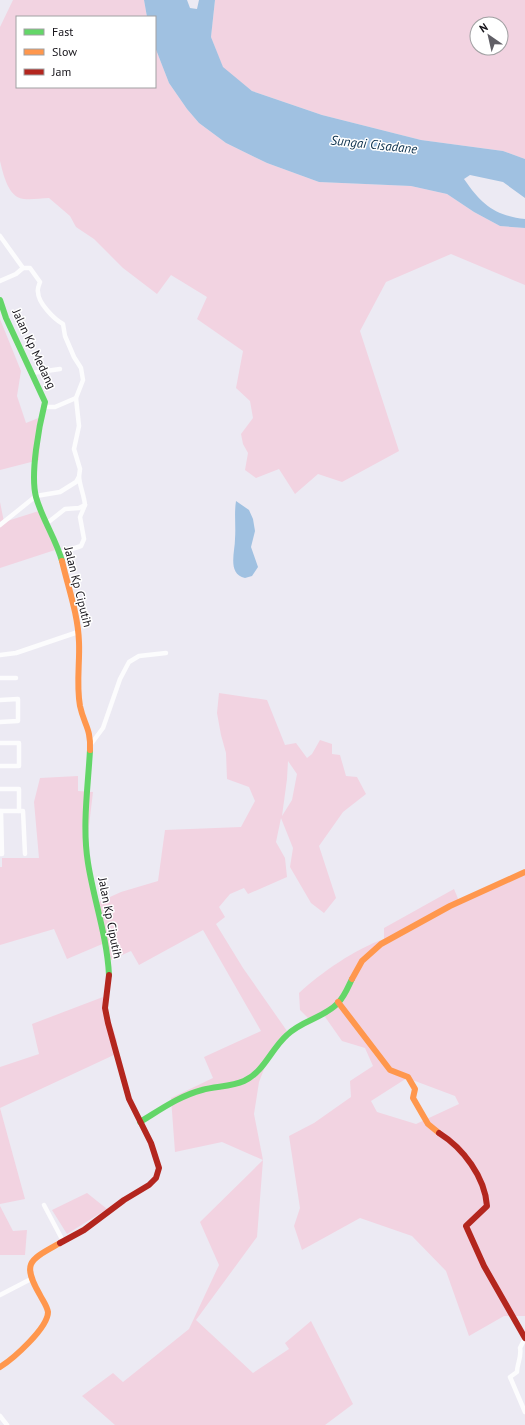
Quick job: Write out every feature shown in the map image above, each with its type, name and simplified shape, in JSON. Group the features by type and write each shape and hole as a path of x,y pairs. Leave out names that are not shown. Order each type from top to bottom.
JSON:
{"street":[{"path":"0,236 23,268"},
{"path":"0,281 16,274 23,268 30,268 40,282 37,292 40,299 55,320 63,324 71,350 81,368 83,380 76,398 79,426 74,449 80,469 81,490 84,496 85,505 80,517 84,539 81,546 60,553"},
{"name":"Jalan Kp Medang","path":"0,300 6,318 45,398 44,408"},
{"path":"32,373 60,368"},
{"path":"44,408 55,407 76,398"},
{"name":"Jalan Kp Ciputih","path":"31,1279 29,1268 32,1261 42,1253 84,1230 156,1178 159,1168 151,1143 129,1099 105,1008 109,975 108,952 88,863 85,828 87,774 91,736 78,698 78,632 60,553 46,524 36,496 35,475 39,424 44,408"},
{"path":"0,525 36,496 60,492 76,482 80,477"},
{"path":"46,524 65,509 79,508 85,505"},
{"path":"0,655 16,653 78,632"},
{"path":"91,744 103,728 120,679 129,662 139,656 166,653"},
{"path":"0,678 16,678"},
{"path":"0,700 18,699 18,721 0,722"},
{"path":"0,743 19,743 19,766 0,766"},
{"path":"0,789 19,789 19,811"},
{"path":"0,854 2,854 0,811 23,811 25,854"},
{"path":"140,1122 179,1099 204,1089 243,1083 255,1074 267,1061 278,1043 293,1030 319,1018 338,1002 367,955 380,944 426,918 525,872"},
{"path":"338,1002 390,1070 408,1077 415,1089 413,1098 426,1121 460,1153 469,1164 484,1190 487,1206 483,1212 468,1221 466,1226 484,1266 525,1338 520,1348 522,1353 517,1363 518,1372 510,1377 525,1412"},
{"path":"44,1205 63,1241"},
{"path":"0,1295 31,1279 48,1312 46,1322 13,1358 0,1367"},
{"path":"0,1416 7,1425"}],"shaded area":[{"path":"13,0 144,0 147,16 16,16 16,88 156,88 156,50 169,83 199,123 226,143 267,163 319,182 411,186 447,194 474,212 500,226 525,228 525,285 451,254 386,282 360,331 399,451 342,482 318,474 295,494 279,469 256,478 245,470 248,453 243,444 241,434 253,418 250,401 236,388 243,351 197,319 207,297 171,275 157,294 123,268 94,239 76,227 70,216 49,198 18,198 10,190 0,161 0,27"},
{"path":"215,0 525,0 525,159 503,151 421,140 322,115 252,91 223,68 211,37"},
{"path":"0,319 21,371 17,396 26,423 41,417 39,460 0,470"},
{"path":"0,502 4,522 42,510 55,550 0,568"},
{"path":"219,693 267,700 285,745 296,743 307,758 312,754 320,740 332,744 332,754 340,755 346,776 357,777 366,794 343,812 319,846 336,898 324,913 311,903 290,867 293,848 281,818 276,842 285,858 287,877 248,894 244,888 230,894 219,907 225,917 216,924 243,968 287,1031 273,1046 259,1082 254,1114 263,1160 222,1142 175,1152 171,1098 213,1078 204,1057 261,1031 203,930 139,965 131,951 111,960 107,942 67,959 54,929 0,945 0,867 2,867 2,858 39,858 34,802 40,778 78,776 78,791 93,792 86,851 99,902 121,892 158,881 165,830 241,827 255,801 249,787 227,779 226,753 217,713","holes":["288,761 297,774 292,800 282,816"]},
{"path":"525,875 525,1316 504,1316 469,1336 446,1271 412,1236 360,1218 302,1250 294,1226 300,1208 289,1136 314,1123 351,1097 350,1081 373,1066 365,1048 342,1041 323,1014 311,1021 300,1010 299,993 318,977 350,955 384,939 384,928 454,889 459,901","holes":["407,1078 455,1096 459,1104 416,1124 377,1112 371,1101"]},
{"path":"103,997 117,1041 116,1054 0,1108 0,1067 39,1054 32,1024"},
{"path":"0,1108 25,1199 0,1204"},
{"path":"263,1160 257,1237 196,1320 253,1373 289,1349 285,1343 311,1321 353,1404 325,1425 115,1425 82,1396 113,1373 123,1382 189,1329 219,1265 200,1222"},
{"path":"87,1193 107,1209 67,1234 52,1210"},
{"path":"0,1206 13,1231 27,1230 25,1255 0,1255"}],"water":[{"name":"Sungai Cisadane","path":"144,0 187,0 190,8 197,9 199,0 215,0 211,37 223,67 252,91 322,115 421,140 503,151 525,159 525,198 503,182 470,175 464,179 477,196 490,207 505,215 525,219 525,228 500,226 474,212 447,194 411,186 319,182 267,163 226,143 199,123 169,83 156,50 156,16 147,16"},
{"path":"236,501 249,510 253,519 255,531 251,547 258,567 252,576 245,578 239,576 236,572 233,562"}],"traffic: fast":[{"path":"0,300 6,318 45,402 36,450 34,487 42,513 62,561"},
{"path":"90,750 86,806 86,849 106,946 109,975"},
{"path":"140,1122 185,1096 207,1089 239,1083 251,1077 257,1072 287,1035 299,1026 326,1012 338,1003 352,979"}],"traffic: slow":[{"path":"62,561 77,621 79,642 79,698 87,727 90,750"},
{"path":"352,979 362,961 381,944 450,906 525,872"},
{"path":"338,1002 390,1070 408,1077 415,1089 413,1098 428,1124 439,1133"},
{"path":"0,1367 29,1342 46,1319 48,1312 34,1284 30,1269 35,1258 60,1243"}],"traffic: jam":[{"path":"60,1243 84,1230 124,1200 149,1185 156,1178 159,1168 151,1143 129,1099 108,1023 105,1008 109,975"},
{"path":"439,1133 448,1139 464,1155 471,1164 482,1184 487,1206 466,1226 484,1266 525,1338"}]}
